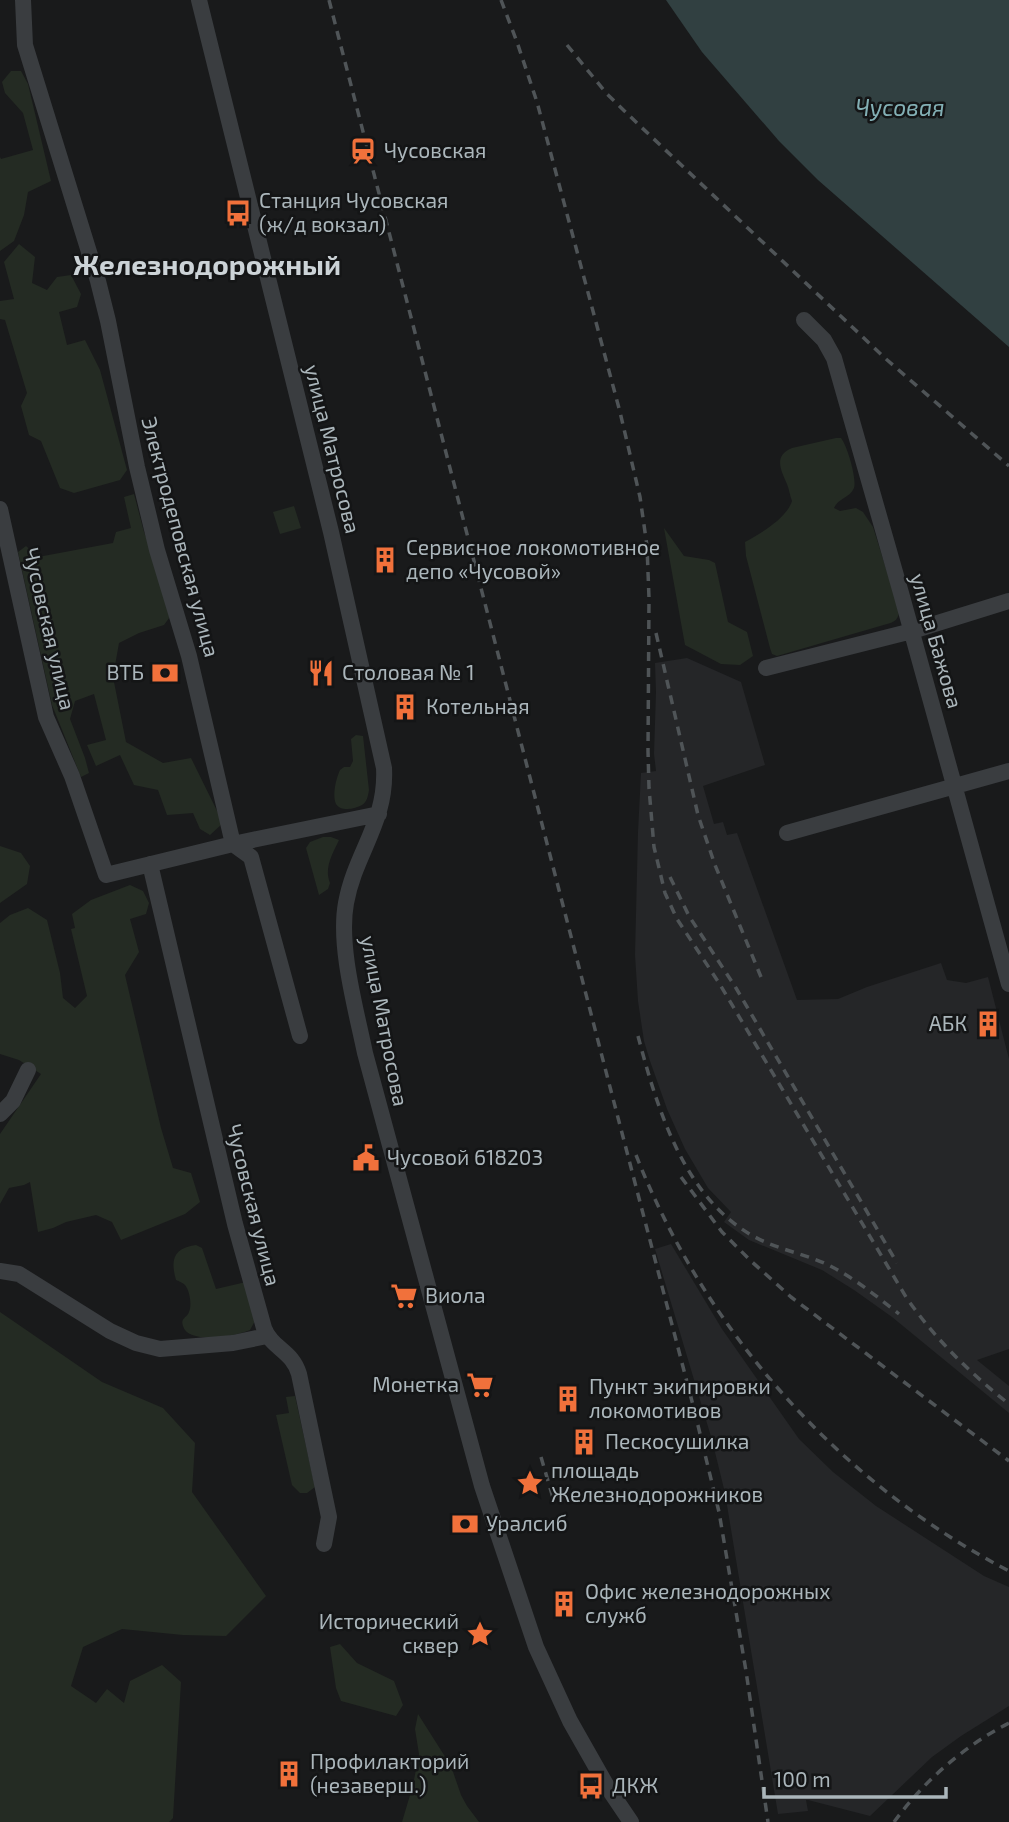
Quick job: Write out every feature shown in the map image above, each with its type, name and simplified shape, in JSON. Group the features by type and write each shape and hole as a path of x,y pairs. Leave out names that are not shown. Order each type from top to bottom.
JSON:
{"street":[{"name":"Электродеповская улица","path":"23,0 25,45 98,281 136,467 157,550 189,656 233,844 251,857 300,1036"},
{"name":"улица Матросова","path":"199,0 331,533 384,768 384,790 379,814 352,879 344,918 352,989 365,1053 482,1486 536,1647 574,1730 631,1822"},
{"name":"улица Бажова","path":"804,320 824,340 834,358 1008,973"},
{"name":"Чусовская улица","path":"0,509 46,718 72,776 106,875 150,864 234,1224 267,1336"},
{"path":"766,668 912,631 1009,601"},
{"path":"787,833 1009,771"},
{"path":"150,864 379,814"},
{"path":"0,1114 13,1101 28,1070"},
{"path":"0,1271 19,1274 124,1339 148,1347 170,1349 233,1343 267,1336 292,1358 299,1374 329,1517 324,1545"}],"shaded area":[{"path":"11,71 21,71 28,84 51,181 28,192 24,215 14,241 0,251 0,157 1,159 33,150 23,113 5,93 2,82"},
{"path":"19,244 35,257 32,283 47,290 57,277 71,275 81,294 77,307 59,312 67,345 85,340 100,370 127,470 120,480 74,493 60,488 41,441 29,435 21,406 27,393 5,320 0,319 0,301 14,299 4,262"},
{"path":"841,438 846,447 855,484 852,491 834,508 840,511 856,508 863,512 873,527 899,610 898,616 890,623 777,656 772,654 770,648 746,556 745,542 779,519 792,501 781,469 782,455 792,448"},
{"path":"134,494 144,532 168,591 172,614 164,625 119,643 113,677 126,742 163,763 191,758 223,823 210,835 200,829 193,813 167,815 158,790 134,785 120,755 96,766 87,745 106,740 94,694 75,701 70,719 89,773 81,777 52,705 18,552 26,546 38,557 113,543 116,532 131,528 124,497"},
{"path":"294,506 301,528 280,534 273,512"},
{"path":"664,528 684,556 715,563 728,622 747,632 753,656 740,665 721,664 685,645"},
{"path":"687,658 741,682 765,765 703,786 714,824 723,822 727,835 737,833 797,1000 838,999 941,963 947,980 966,983 988,977 1009,1059 1009,1349 977,1360 1009,1386 1009,1413 892,1317 854,1290 822,1270 749,1240 724,1222 731,1212 708,1188 685,1149 667,1109 644,1041 638,1001 635,955 638,832 641,773 656,771 655,663"},
{"path":"356,735 363,736 369,790 364,804 345,809 336,804 335,787 340,770 350,767 353,761 351,739"},
{"path":"323,837 339,840 328,867 328,889 319,895 306,848 310,842"},
{"path":"0,846 21,853 30,866 27,884 0,903"},
{"path":"130,885 143,891 149,903 146,914 130,919 139,952 125,975 173,1168 191,1173 200,1202 185,1214 121,1240 112,1222 96,1215 38,1232 30,1182 9,1188 0,1204 0,1134 41,1074 19,1060 0,1054 0,923 10,915 28,908 47,920 63,998 75,1008 87,996 71,929 75,928 72,914 91,900"},
{"path":"671,1244 722,1329 799,1439 833,1472 876,1506 984,1576 1009,1587 1009,1706 932,1757 870,1816 808,1800 808,1811 778,1814 725,1493 712,1440 655,1249"},
{"path":"196,1245 202,1248 216,1289 246,1282 256,1319 250,1330 235,1335 203,1337 187,1332 183,1326 183,1320 190,1309 190,1299 185,1285 176,1280 174,1260 178,1252"},
{"path":"0,1312 102,1382 163,1408 195,1443 192,1492 266,1596 226,1636 122,1629 83,1647 71,1686 96,1703 107,1689 124,1703 130,1681 162,1665 181,1682 173,1818 169,1822 0,1822"},
{"path":"295,1396 315,1487 307,1493 300,1493 292,1485 276,1415 289,1413 286,1397"},
{"path":"340,1644 357,1663 394,1681 403,1705 396,1716 341,1701 336,1688 330,1647"},
{"path":"418,1714 451,1766 461,1795 479,1822 402,1822 419,1754 415,1729"}],"water":[{"name":"Чусовая","path":"666,0 1009,0 1009,347 818,180 779,141 702,52"}],"railway":[{"path":"329,0 719,1512 768,1822"},
{"path":"501,0 537,102 640,497 647,546 649,598 649,788 654,847 665,893 677,919 719,983 906,1297 954,1355 1009,1404"},
{"path":"567,45 607,94 638,124 886,359 1009,466"},
{"path":"656,633 698,815 715,865 761,977"},
{"path":"670,877 689,916 736,988 897,1263"},
{"path":"638,1036 654,1092 677,1149 709,1200 730,1220 755,1237 834,1268 899,1314"},
{"path":"636,1155 665,1220 700,1283 740,1342 785,1397 835,1448 889,1494 947,1535 1009,1571"},
{"path":"681,1177 722,1232 791,1297 1009,1461"},
{"path":"541,1457 553,1498"},
{"path":"894,1822 918,1792 946,1766 976,1742 1009,1723"}],"place":[{"name":"Чусовская","path":"363,151"},
{"name":"Станция Чусовская (ж/д вокзал)","path":"238,213"},
{"name":"Сервисное локомотивное депо «Чусовой»","path":"385,560"},
{"name":"ВТБ","path":"165,673"},
{"name":"Столовая № 1","path":"321,673"},
{"name":"Котельная","path":"405,707"},
{"name":"АБК","path":"988,1024"},
{"name":"Чусовой 618203","path":"366,1158"},
{"name":"Виола","path":"404,1296"},
{"name":"Монетка","path":"480,1385"},
{"name":"Пункт экипировки локомотивов","path":"568,1399"},
{"name":"Пескосушилка","path":"584,1442"},
{"name":"площадь Железнодорожников","path":"530,1483"},
{"name":"Уралсиб","path":"465,1524"},
{"name":"Офис железнодорожных служб","path":"564,1604"},
{"name":"Исторический сквер","path":"480,1634"},
{"name":"Профилакторий (незаверш.)","path":"289,1774"},
{"name":"ДКЖ","path":"591,1786"}],"district":[{"name":"Железнодорожный","path":"207,265"}]}
